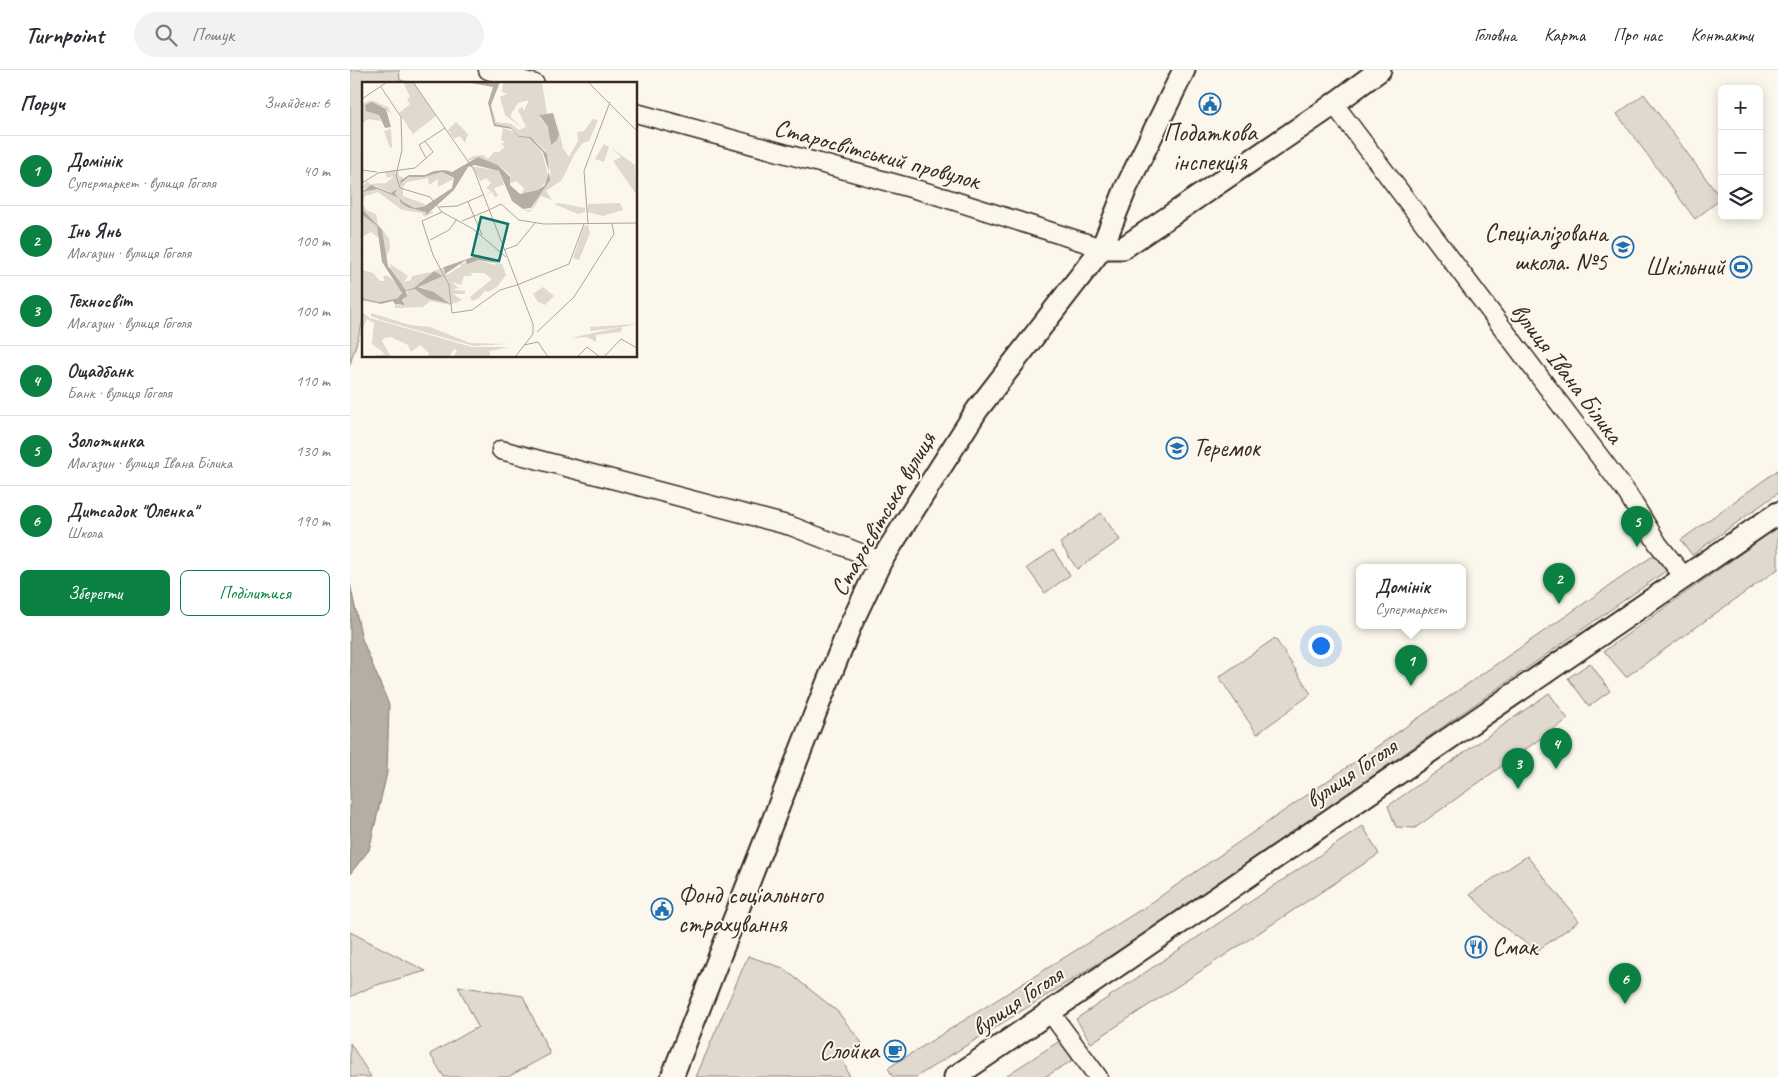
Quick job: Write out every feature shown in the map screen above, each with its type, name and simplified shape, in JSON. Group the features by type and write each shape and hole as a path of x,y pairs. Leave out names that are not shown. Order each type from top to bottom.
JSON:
{"street":[{"path":"488,70 528,82"},
{"name":"Старосвітська вулиця","path":"672,1077 829,678 851,624 882,561 977,410 1102,248 1126,188 1184,70"},
{"path":"1102,248 1123,248 1334,104 1380,70"},
{"name":"вулиця Івана Білика","path":"1334,104 1627,493 1658,544 1685,578"},
{"name":"Старосвітський провулок","path":"638,114 933,194 1102,248"},
{"path":"501,450 791,526 882,561"},
{"name":"вулиця Гоголя","path":"955,1077 1778,513"},
{"path":"1050,1012 1098,1077"}],"shaded area":[{"path":"350,70 399,70 400,80 407,82 362,82 362,325 350,364"},
{"path":"1644,94 1718,195 1718,201 1695,219 1617,114"},
{"path":"1778,470 1778,493 1692,555 1681,540"},
{"path":"1101,513 1120,540 1077,569 1060,543"},
{"path":"1778,527 1778,569 1626,677 1604,651"},
{"path":"1053,550 1070,575 1045,593 1027,568"},
{"path":"1654,555 1666,571 1156,927 916,1077 893,1077 888,1068 1145,907"},
{"path":"350,584 362,639 389,705 387,773 369,850 350,874"},
{"path":"1275,638 1311,694 1257,734 1219,677"},
{"path":"1590,663 1610,691 1589,706 1568,678"},
{"path":"1549,693 1568,719 1415,828 1396,827 1388,806"},
{"path":"1363,826 1379,854 1091,1043 1076,1019"},
{"path":"1527,856 1579,921 1537,951 1498,923 1470,894"},
{"path":"350,932 426,971 373,986 350,997"},
{"path":"748,956 783,968 837,1011 862,1043 843,1061 850,1077 696,1077"},
{"path":"458,986 523,996 550,1054 508,1077 444,1077 430,1054 478,1027"},
{"path":"1061,1040 1073,1060 1045,1077 1004,1077"},
{"path":"350,1043 371,1077 350,1077"}],"place":[{"name":"Податкова інспекція","path":"1210,104"},
{"name":"Спеціалізована школа. №5","path":"1623,247"},
{"name":"Шкільний","path":"1741,267"},
{"name":"Теремок","path":"1177,448"},
{"name":"Золотинка","path":"1637,547"},
{"name":"Інь Янь","path":"1559,604"},
{"name":"Домінік","path":"1411,686"},
{"name":"Ощадбанк","path":"1556,769"},
{"name":"Техносвіт","path":"1518,789"},
{"name":"Фонд соціального страхування","path":"662,909"},
{"name":"Смак","path":"1476,947"},
{"name":"Дитсадок \"Оленка\"","path":"1625,1004"},
{"name":"Слойка","path":"895,1051"}]}
